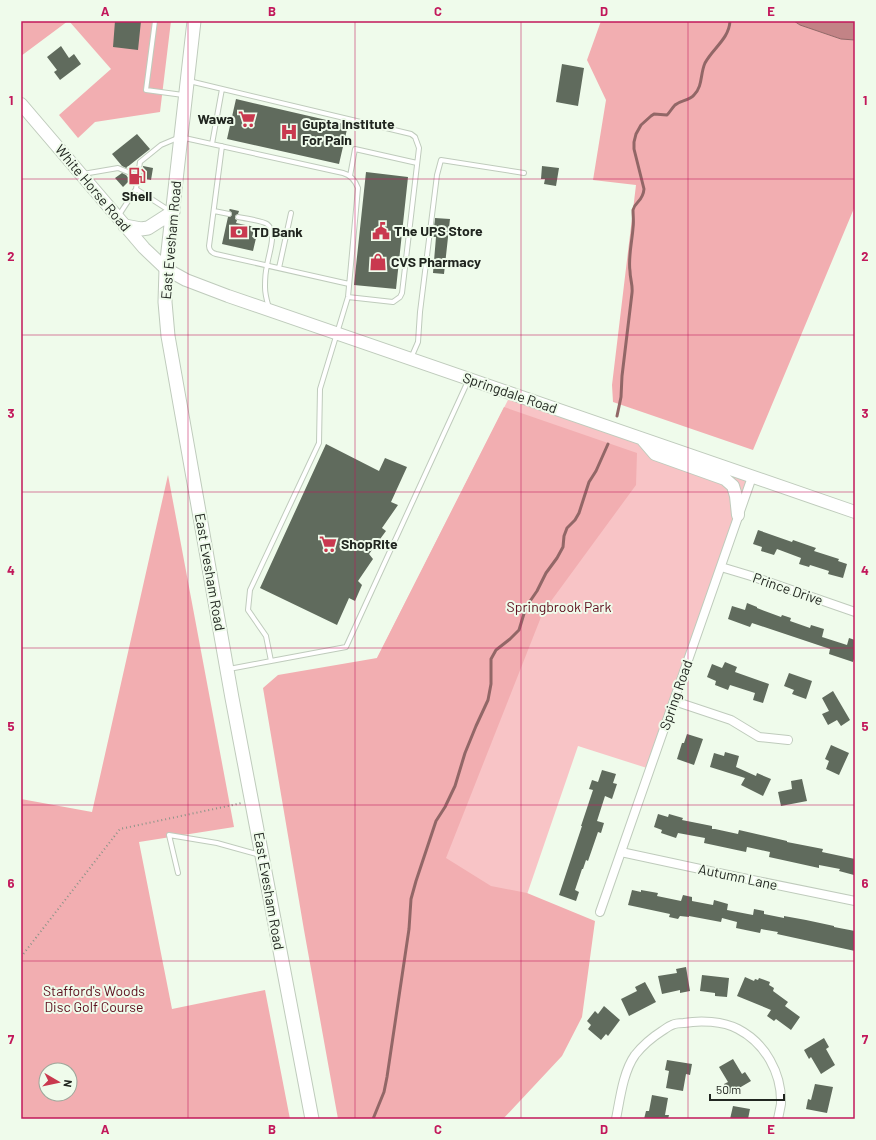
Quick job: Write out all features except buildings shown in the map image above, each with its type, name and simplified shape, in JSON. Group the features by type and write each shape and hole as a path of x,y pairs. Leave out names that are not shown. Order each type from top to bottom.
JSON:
{"main road":[{"name":"East Evesham Road","path":"194,21 166,269 165,302 168,336 232,698 312,1119"},
{"name":"White Horse Road","path":"21,104 144,248 166,269"},
{"path":"121,221 141,229 148,228 173,212"},
{"name":"Springdale Road","path":"166,269 186,280 228,296 855,512"},
{"path":"642,439 655,454 725,479 733,486 736,496 738,516"}],"street":[{"name":"Spring Road","path":"600,912 752,477"},
{"name":"Prince Drive","path":"721,566 855,612"},
{"path":"674,700 731,720 759,738 788,740"},
{"name":"Autumn Lane","path":"620,852 728,876 855,901"},
{"path":"616,1119 629,1066 635,1056 648,1040 672,1025 696,1020 716,1022 737,1028 754,1040 768,1056 776,1071 779,1087 781,1104 778,1119"}],"lane":[{"path":"155,21 146,90 186,96"},
{"path":"187,81 411,134 415,138 419,148 403,289 400,297 393,302 348,297"},
{"path":"212,144 222,89"},
{"path":"121,221 136,189 140,162 161,146 180,137 343,173 350,176 356,182 358,188 348,297 320,389 319,443 250,590 248,610 266,636 271,661"},
{"path":"222,146 209,246 212,252 266,266 349,284"},
{"path":"350,176 355,149 417,163"},
{"path":"411,359 418,342 437,175 441,160 524,173"},
{"path":"81,174 118,168 138,176"},
{"path":"136,189 173,212"},
{"path":"214,211 228,214"},
{"path":"279,268 291,213"},
{"path":"238,217 266,223 272,232 266,266 265,288 266,299 270,310"},
{"path":"227,670 346,647 469,379"},
{"path":"178,873 169,835 217,843 262,855"}],"path":[{"path":"21,957 120,829 252,801"}],"green space":[{"path":"21,21 68,21 21,56"},
{"path":"69,21 171,21 160,112 95,122 78,138 59,115 111,69"},
{"path":"601,21 794,21 800,25 841,39 855,40 855,206 753,450 613,402 612,385 636,185 593,180 606,100 587,60"},
{"name":"Springbrook Park","path":"511,394 752,477 650,769 578,746 523,906 400,880 377,658"},
{"path":"504,407 637,453 636,485 543,612 446,858 491,886 527,893 595,921 582,1017 562,1056 503,1119 338,1119 263,688 278,675 377,658"},
{"name":"Stafford's Woods Disc Golf Course","path":"168,475 234,827 139,842 172,1009 265,990 290,1119 21,1119 21,799 92,812"}],"shaded area":[{"path":"794,21 855,21 855,40 841,39 800,25"}],"waterway":[{"path":"617,416 621,397 622,376 632,293 629,261 633,226 633,210 635,205 641,199 644,189 634,149 636,134 641,125 651,116 654,114 667,115 675,105 694,95 699,88 703,67 727,33 730,21"},
{"path":"373,1119 384,1092 387,1077 409,929 411,899 436,821 445,807 455,786 465,753 488,700 491,684 491,659 496,650 519,630 526,607 563,547 564,536 567,528 575,520 579,513 589,482 596,471 608,444"}],"place":[{"name":"Wawa","path":"247,119"},
{"name":"Gupta Institute For Pain","path":"289,132"},
{"name":"Shell","path":"137,176"},
{"name":"The UPS Store","path":"381,231"},
{"name":"TD Bank","path":"239,232"},
{"name":"CVS Pharmacy","path":"378,262"},
{"name":"ShopRite","path":"328,544"}]}
